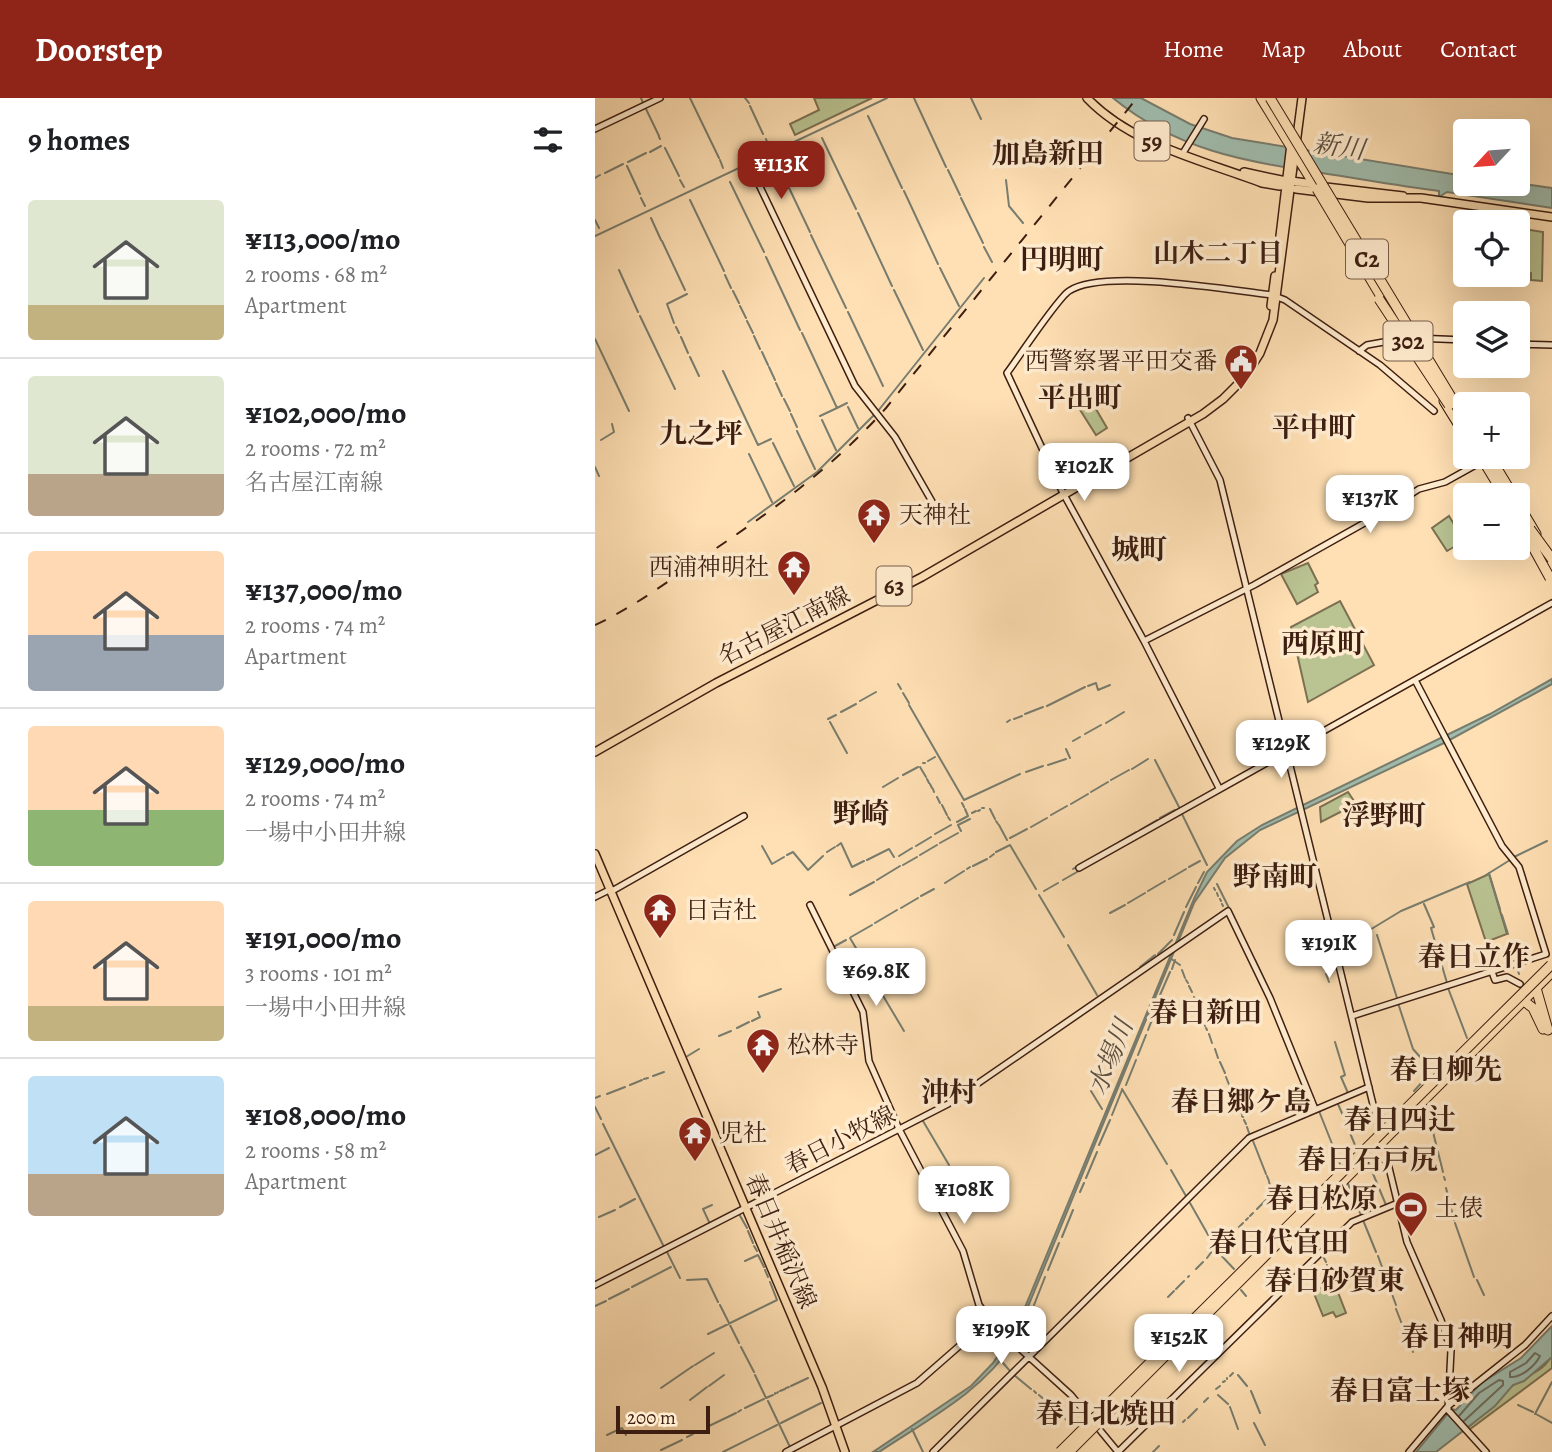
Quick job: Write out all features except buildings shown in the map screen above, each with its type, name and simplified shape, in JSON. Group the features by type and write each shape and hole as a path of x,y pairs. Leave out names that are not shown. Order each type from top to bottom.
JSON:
{"highway":[{"name":"302","path":"1263,98 1294,134 1294,152"},
{"name":"C2","path":"1263,98 1453,412"},
{"name":"302","path":"1272,98 1294,152 1322,188 1341,230 1355,244 1418,338 1453,398"},
{"name":"C2","path":"1272,98 1453,399"},
{"path":"1322,188 1355,244 1379,299 1450,407"},
{"name":"302","path":"1355,244 1406,338 1453,414"},
{"path":"1355,244 1376,265 1413,324 1453,397"},
{"path":"1530,526 1552,561"},
{"path":"1530,529 1552,561"},
{"path":"1530,539 1552,573"},
{"path":"1530,542 1552,580"},
{"path":"1064,1452 1190,1325 1201,1308 1552,964"},
{"path":"1064,1452 1552,964"},
{"path":"1064,1452 1161,1360 1552,972"},
{"path":"1064,1452 1190,1325 1379,1147 1552,972"},
{"path":"1536,988 1545,1030"},
{"path":"1524,1001 1533,1008 1545,1030"},
{"path":"1376,1117 1388,1122"},
{"path":"1379,1147 1387,1158"},
{"path":"1161,1360 1319,1199 1333,1192"}],"main road":[{"name":"59","path":"1087,98 1121,128 1227,169 1287,181"},
{"path":"1294,134 1300,98"},
{"name":"名古屋江南線","path":"595,752 716,683 922,577 1189,420 1221,396 1249,364 1264,334 1275,296 1287,181 1294,152"},
{"path":"1287,181 1322,188 1421,198 1552,217"},
{"path":"1296,189 1377,199 1421,198"},
{"name":"名古屋江南線","path":"595,747 714,679 919,573 1063,493"},
{"name":"春日井稲沢線","path":"595,854 843,1452"},
{"name":"春日井稲沢線","path":"595,863 610,891"}],"street":[{"path":"595,129 660,98"},
{"path":"1184,151 1203,121"},
{"path":"751,168 855,386 899,443 942,519"},
{"path":"1219,788 1144,641 1063,493 1007,373 1069,291 1093,283 1161,283 1275,296 1395,377 1434,411"},
{"path":"1359,351 1367,345 1406,338 1453,339"},
{"path":"1530,344 1552,345"},
{"path":"1189,420 1220,480 1380,1130 1379,1147"},
{"path":"1144,641 1248,588 1375,517 1419,489 1445,482 1466,469"},
{"path":"1079,868 1552,603"},
{"path":"1352,1016 1546,954 1519,867 1502,846 1415,680"},
{"path":"595,897 744,816"},
{"path":"810,905 863,1012 869,1061 899,1129 963,1251 976,1298 989,1320 1067,1391 1118,1452 1352,1222 1398,1203"},
{"name":"春日小牧線","path":"595,1285 953,1100 1228,911 1270,998 1315,1109"},
{"path":"1492,972 1495,980 1511,978 1520,984"},
{"path":"1535,1002 1545,1030"},
{"path":"933,1452 1249,1138 1369,1087"},
{"path":"1387,1158 1412,1255 1441,1320 1451,1350 1448,1408 1486,1452"},
{"path":"1409,1452 1448,1408 1525,1345 1552,1316"},
{"path":"786,1452 835,1428 925,1377 989,1320"},
{"path":"1190,1325 1219,1353"}],"green space":[{"path":"814,98 872,98 795,135 790,124 819,110"},
{"path":"1530,230 1543,232 1542,281 1531,280"},
{"path":"1089,397 1107,428 1096,435 1077,405"},
{"path":"1449,516 1453,523 1453,547 1447,551 1432,528"},
{"path":"1308,563 1318,583 1315,585 1318,592 1297,604 1281,574"},
{"path":"1340,601 1374,665 1308,702 1291,627"},
{"path":"1348,792 1356,804 1321,822 1320,807"},
{"path":"1489,874 1507,934 1486,942 1467,884"},
{"path":"1334,1282 1346,1313 1336,1317 1333,1312 1323,1316 1313,1291"},
{"path":"1552,1353 1552,1368 1469,1430 1467,1428 1509,1389 1542,1367"}],"water":[{"path":"1113,98 1141,98 1190,124 1232,138 1453,174 1453,193 1447,192 1439,197 1439,191 1238,158 1186,141 1137,115"},
{"path":"1530,185 1552,188 1552,208 1473,196 1530,196"},
{"path":"1552,679 1552,684 1444,743 1260,830 1225,858 1194,903 1013,1343 1001,1360 970,1390 879,1452 873,1452 971,1386 993,1363 1016,1329 1194,899 1207,872 1237,841 1262,825 1490,714"},
{"path":"1552,1326 1552,1357 1524,1381 1513,1385 1495,1406 1436,1452 1416,1452 1448,1413 1454,1414 1451,1409 1456,1410 1481,1383 1521,1358"}],"waterway":[{"path":"641,98 643,103"},
{"path":"690,98 719,158"},
{"path":"745,98 749,103"},
{"path":"595,236 887,98"},
{"path":"914,98 946,167"},
{"path":"971,98 981,119"},
{"path":"750,106 763,134"},
{"path":"646,109 659,136"},
{"path":"868,116 902,188"},
{"path":"822,138 856,209"},
{"path":"766,139 769,147"},
{"path":"650,152 661,146"},
{"path":"665,148 679,176"},
{"path":"628,162 646,153"},
{"path":"720,160 723,168"},
{"path":"605,173 623,164"},
{"path":"627,166 640,194"},
{"path":"948,170 960,195"},
{"path":"781,171 810,232"},
{"path":"595,178 600,175"},
{"path":"680,180 684,187"},
{"path":"1006,180 1009,206 1023,223"},
{"path":"730,182 764,252"},
{"path":"904,191 938,264"},
{"path":"641,198 645,206"},
{"path":"961,198 983,243"},
{"path":"690,200 724,271"},
{"path":"858,213 892,286"},
{"path":"651,218 661,240"},
{"path":"595,220 599,228"},
{"path":"811,235 846,308"},
{"path":"662,241 685,290"},
{"path":"984,247 992,262"},
{"path":"766,257 800,330"},
{"path":"940,268 959,306"},
{"path":"619,270 638,312"},
{"path":"725,275 731,288"},
{"path":"878,411 984,278"},
{"path":"894,290 923,350"},
{"path":"733,291 739,303"},
{"path":"674,323 667,304 687,294"},
{"path":"740,306 746,318"},
{"path":"848,312 883,386"},
{"path":"640,316 675,389"},
{"path":"747,321 753,333"},
{"path":"676,327 679,333"},
{"path":"802,333 837,408 847,403"},
{"path":"754,336 760,349"},
{"path":"681,337 688,353"},
{"path":"595,339 629,411"},
{"path":"762,352 768,365"},
{"path":"690,357 699,376"},
{"path":"769,367 775,380"},
{"path":"723,371 758,445 771,439"},
{"path":"776,383 782,396"},
{"path":"784,399 790,411"},
{"path":"848,407 858,428"},
{"path":"820,416 837,408"},
{"path":"791,414 797,427"},
{"path":"748,522 817,472 874,415"},
{"path":"822,420 836,450"},
{"path":"601,440 614,432 612,424"},
{"path":"797,431 815,469"},
{"path":"773,443 794,486"},
{"path":"749,454 772,502"},
{"path":"595,467 599,476"},
{"path":"1088,686 1096,683 1098,690 1110,685"},
{"path":"898,684 901,689"},
{"path":"1047,706 1085,687"},
{"path":"860,701 876,692"},
{"path":"903,693 909,703"},
{"path":"841,712 856,704"},
{"path":"909,705 964,800 1020,774"},
{"path":"1025,714 1043,707"},
{"path":"1106,723 1124,712"},
{"path":"828,719 836,715"},
{"path":"1014,719 1022,716"},
{"path":"830,722 847,753"},
{"path":"1085,734 1101,725"},
{"path":"1073,741 1080,737"},
{"path":"1066,749 1070,758"},
{"path":"928,761 935,757"},
{"path":"1048,765 1066,759"},
{"path":"1132,769 1148,759"},
{"path":"1155,760 1179,807"},
{"path":"1026,772 1043,766"},
{"path":"903,775 918,767"},
{"path":"920,767 926,777"},
{"path":"1111,780 1129,770"},
{"path":"883,787 898,778"},
{"path":"927,779 929,783"},
{"path":"1091,792 1108,782"},
{"path":"930,784 932,788"},
{"path":"1071,804 1088,794"},
{"path":"937,797 940,803"},
{"path":"962,803 964,807"},
{"path":"942,805 947,815"},
{"path":"1051,815 1067,806"},
{"path":"957,822 968,816 965,809"},
{"path":"990,809 995,819"},
{"path":"1160,818 1175,810"},
{"path":"972,813 976,811"},
{"path":"1181,812 1207,865"},
{"path":"1031,827 1047,818"},
{"path":"961,831 958,825 970,819"},
{"path":"1140,830 1157,820"},
{"path":"935,834 951,825"},
{"path":"999,825 1007,840"},
{"path":"1010,838 1027,829"},
{"path":"1119,842 1136,832"},
{"path":"940,843 958,833"},
{"path":"916,846 931,837"},
{"path":"1514,857 1547,841"},
{"path":"837,846 841,843 852,867 864,861"},
{"path":"1100,853 1116,844"},
{"path":"920,855 937,845"},
{"path":"996,852 1010,845 1036,889"},
{"path":"762,846 772,864 784,857"},
{"path":"827,852 835,847"},
{"path":"899,856 912,848"},
{"path":"867,860 889,849 894,857"},
{"path":"787,855 793,852 808,870 823,856"},
{"path":"990,857 994,854"},
{"path":"903,865 917,857"},
{"path":"973,866 987,859"},
{"path":"1486,875 1510,860"},
{"path":"1189,867 1200,861"},
{"path":"877,880 900,866"},
{"path":"1169,879 1186,869"},
{"path":"945,883 964,871"},
{"path":"1063,880 1077,872"},
{"path":"1198,883 1204,872"},
{"path":"1489,873 1500,909"},
{"path":"1148,891 1165,881"},
{"path":"850,895 874,882"},
{"path":"1340,948 1401,911 1470,882"},
{"path":"1044,891 1058,883"},
{"path":"1217,884 1229,908"},
{"path":"1186,907 1196,887"},
{"path":"921,896 934,889"},
{"path":"1128,903 1145,893"},
{"path":"1039,895 1064,937"},
{"path":"901,908 918,898"},
{"path":"1424,904 1434,927 1431,928 1447,983"},
{"path":"1110,913 1125,905"},
{"path":"875,923 897,910"},
{"path":"1174,935 1184,912"},
{"path":"1502,915 1508,934"},
{"path":"851,937 872,925"},
{"path":"1377,935 1397,998"},
{"path":"850,938 876,982"},
{"path":"835,946 846,940"},
{"path":"1158,954 1172,940"},
{"path":"1068,945 1097,995"},
{"path":"1325,970 1322,959 1332,954"},
{"path":"1140,967 1155,955"},
{"path":"1170,958 1180,965"},
{"path":"1172,969 1175,960"},
{"path":"1255,960 1269,990"},
{"path":"1517,968 1519,974"},
{"path":"1182,970 1185,978"},
{"path":"1160,995 1170,972"},
{"path":"1326,974 1329,982"},
{"path":"1189,986 1192,992"},
{"path":"1448,988 1467,1038"},
{"path":"759,997 781,989"},
{"path":"879,989 904,1031"},
{"path":"1194,997 1197,1005"},
{"name":"水場川","path":"1148,1030 1159,1002"},
{"path":"1398,1003 1413,1049 1421,1058"},
{"path":"1198,1007 1202,1016"},
{"path":"752,1021 760,1017 758,1012"},
{"path":"1203,1018 1205,1026"},
{"path":"737,1028 749,1022"},
{"path":"719,1036 731,1031"},
{"path":"1209,1034 1212,1043"},
{"name":"水場川","path":"1138,1055 1146,1035"},
{"path":"1335,1042 1345,1075 1341,1077 1348,1093"},
{"path":"686,1057 699,1049"},
{"path":"1215,1049 1218,1058"},
{"name":"水場川","path":"1126,1085 1136,1060"},
{"path":"1220,1062 1225,1073"},
{"path":"1422,1063 1427,1077"},
{"path":"653,1076 664,1072"},
{"path":"1226,1077 1230,1087"},
{"path":"644,1079 648,1078"},
{"path":"630,1085 642,1080"},
{"path":"1414,1091 1424,1080"},
{"path":"607,1094 625,1087"},
{"name":"水場川","path":"1122,1089 1167,1164"},
{"name":"水場川","path":"1112,1115 1122,1090"},
{"name":"水場川","path":"1091,1091 1102,1109"},
{"path":"595,1098 600,1096"},
{"path":"1338,1104 1344,1118"},
{"path":"1427,1106 1430,1117"},
{"path":"595,1107 601,1119"},
{"path":"1319,1111 1340,1164"},
{"path":"1099,1145 1110,1120"},
{"path":"1244,1120 1246,1124"},
{"path":"923,1121 949,1165"},
{"path":"603,1124 664,1247"},
{"path":"1431,1124 1443,1172"},
{"path":"1347,1126 1349,1130"},
{"path":"1247,1127 1249,1133"},
{"path":"1350,1133 1355,1145"},
{"path":"1253,1141 1266,1174"},
{"path":"595,1155 609,1148"},
{"path":"1086,1178 1097,1152"},
{"path":"1369,1164 1386,1205"},
{"path":"1171,1170 1186,1196"},
{"path":"1267,1176 1269,1181"},
{"path":"1257,1209 1273,1193 1269,1182"},
{"path":"1080,1192 1084,1183"},
{"path":"1348,1184 1361,1215"},
{"path":"1446,1188 1454,1220"},
{"path":"620,1207 635,1199"},
{"path":"1190,1203 1215,1247 1207,1258"},
{"path":"710,1224 703,1209 712,1205"},
{"path":"599,1217 615,1210"},
{"path":"1062,1237 1073,1210"},
{"path":"1250,1216 1253,1213"},
{"path":"739,1214 747,1228"},
{"path":"1363,1220 1376,1252"},
{"path":"1239,1227 1243,1223"},
{"path":"1455,1223 1474,1277"},
{"path":"748,1231 753,1243"},
{"path":"1221,1245 1235,1231"},
{"path":"1048,1270 1059,1243"},
{"path":"754,1246 757,1251"},
{"path":"667,1252 680,1278"},
{"path":"1218,1252 1234,1269"},
{"path":"745,1261 758,1255 764,1267"},
{"path":"1323,1256 1326,1262"},
{"path":"1378,1256 1396,1305"},
{"path":"1196,1269 1203,1262"},
{"path":"1327,1265 1330,1273"},
{"path":"632,1287 671,1267"},
{"path":"765,1270 768,1277"},
{"path":"1034,1305 1045,1277"},
{"path":"687,1280 707,1279 718,1302"},
{"path":"1333,1279 1335,1284"},
{"path":"1477,1280 1484,1295"},
{"path":"1176,1289 1184,1281"},
{"path":"708,1334 777,1300 770,1282"},
{"path":"609,1299 629,1289"},
{"path":"1241,1290 1246,1296"},
{"path":"1168,1297 1174,1291"},
{"path":"595,1306 606,1301"},
{"path":"720,1305 739,1343"},
{"path":"1396,1309 1413,1352"},
{"path":"1018,1340 1031,1311"},
{"path":"741,1347 754,1372"},
{"path":"695,1365 714,1353"},
{"path":"1003,1363 1010,1371"},
{"path":"661,1388 693,1366"},
{"path":"1230,1376 1233,1373"},
{"path":"709,1386 724,1375"},
{"path":"755,1375 766,1398 773,1395"},
{"path":"1014,1375 1031,1389"},
{"path":"1238,1375 1247,1386"},
{"path":"791,1386 808,1378"},
{"path":"1535,1414 1552,1382"},
{"path":"1216,1389 1220,1386"},
{"path":"690,1400 707,1387"},
{"path":"780,1391 785,1389"},
{"path":"1251,1391 1260,1413"},
{"path":"1039,1395 1055,1409"},
{"path":"1218,1395 1228,1404"},
{"path":"1204,1402 1208,1398"},
{"path":"745,1408 764,1399"},
{"path":"768,1401 790,1447"},
{"path":"781,1423 821,1403"},
{"path":"1518,1405 1533,1412"},
{"path":"1230,1407 1238,1429"},
{"path":"1188,1418 1197,1409"},
{"path":"1058,1411 1073,1427"},
{"path":"709,1426 736,1413"},
{"path":"1536,1414 1552,1423"},
{"path":"1254,1423 1265,1445"},
{"path":"723,1452 777,1425"},
{"path":"607,1435 622,1428 626,1435"},
{"path":"912,1429 923,1452"},
{"path":"687,1437 693,1434"},
{"path":"661,1450 682,1440"},
{"path":"1156,1449 1159,1446"}],"railway":[{"path":"595,625 649,595 774,508 821,471 865,430 886,408 1137,98"}],"place":[{"name":"西警察署平田交番","path":"1241,391"},
{"name":"天神社","path":"874,545"},
{"name":"西浦神明社","path":"794,597"},
{"name":"日吉社","path":"660,940"},
{"name":"松林寺","path":"763,1075"},
{"name":"児社","path":"695,1163"},
{"name":"土俵","path":"1411,1238"}],"district":[{"name":"加島新田","path":"1048,153"},
{"name":"山木二丁目","path":"1218,253"},
{"name":"円明町","path":"1062,259"},
{"name":"平出町","path":"1080,397"},
{"name":"平中町","path":"1314,427"},
{"name":"九之坪","path":"701,433"},
{"name":"城町","path":"1139,549"},
{"name":"西原町","path":"1323,643"},
{"name":"野崎","path":"861,813"},
{"name":"浮野町","path":"1384,815"},
{"name":"野南町","path":"1275,876"},
{"name":"春日立作","path":"1474,956"},
{"name":"春日新田","path":"1206,1012"},
{"name":"春日柳先","path":"1446,1069"},
{"name":"沖村","path":"949,1092"},
{"name":"春日郷ケ島","path":"1241,1101"},
{"name":"春日四辻","path":"1400,1119"},
{"name":"春日石戸尻","path":"1368,1159"},
{"name":"春日松原","path":"1322,1198"},
{"name":"春日代官田","path":"1279,1242"},
{"name":"春日砂賀東","path":"1335,1280"},
{"name":"春日神明","path":"1457,1336"},
{"name":"春日富士塚","path":"1400,1390"},
{"name":"春日北焼田","path":"1106,1413"}],"water label":[{"name":"新川","path":"1339,146"}]}
